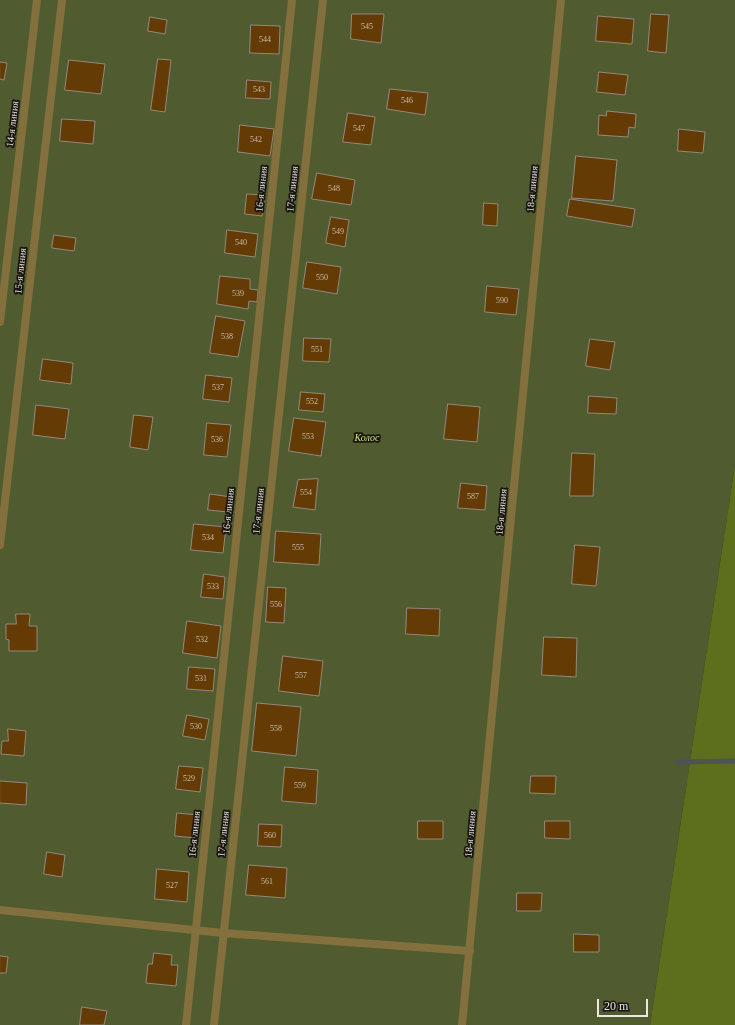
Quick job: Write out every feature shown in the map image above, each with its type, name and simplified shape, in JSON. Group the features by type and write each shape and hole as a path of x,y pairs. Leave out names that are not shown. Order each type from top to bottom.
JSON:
{"lane":[{"name":"14-я линия","path":"0,322 37,0"},
{"name":"15-я линия","path":"0,545 62,0"},
{"name":"16-я линия","path":"186,1025 292,0"},
{"name":"17-я линия","path":"214,1025 323,0"},
{"name":"18-я линия","path":"462,1025 561,0"},
{"path":"0,910 224,933 470,951"}],"green space":[{"name":"Колос","path":"0,0 735,0 735,464 650,1025 0,1025"},
{"path":"735,464 735,1025 650,1025"}],"building":[{"path":"352,14 384,14 381,43 351,39"},
{"path":"651,14 669,15 666,53 648,51"},
{"path":"598,16 634,19 632,44 596,41"},
{"path":"150,17 167,20 165,34 148,31"},
{"path":"251,25 280,26 279,54 250,53"},
{"path":"158,59 171,60 165,112 151,110"},
{"path":"69,60 105,64 101,94 65,90"},
{"path":"0,62 7,63 4,80 0,79"},
{"path":"599,72 628,75 625,95 597,92"},
{"path":"247,80 271,82 270,99 246,98"},
{"path":"390,89 428,93 425,115 387,109"},
{"path":"607,111 636,114 635,128 629,127 628,137 598,135 599,115 606,116"},
{"path":"348,113 375,117 371,145 343,142"},
{"path":"62,119 95,121 93,144 60,141"},
{"path":"240,125 274,129 270,156 238,152"},
{"path":"679,129 705,132 703,153 678,151"},
{"path":"576,156 617,160 613,201 572,198"},
{"path":"317,173 355,180 351,205 312,199"},
{"path":"247,194 265,195 262,216 245,214"},
{"path":"570,199 635,209 632,227 567,216"},
{"path":"484,203 498,204 497,226 483,225"},
{"path":"331,217 349,220 345,247 326,243"},
{"path":"227,230 258,234 255,257 225,253"},
{"path":"54,235 76,238 74,251 52,248"},
{"path":"307,262 341,267 337,294 303,288"},
{"path":"220,276 250,279 250,289 258,290 257,302 249,301 248,309 217,304"},
{"path":"487,286 519,289 516,315 485,312"},
{"path":"216,316 245,321 238,357 210,353"},
{"path":"304,338 331,339 329,362 303,361"},
{"path":"590,339 615,342 610,370 586,366"},
{"path":"43,359 73,363 71,384 40,380"},
{"path":"206,375 232,378 229,402 203,399"},
{"path":"301,392 325,394 323,412 299,410"},
{"path":"589,396 617,398 616,414 588,413"},
{"path":"448,404 480,407 477,442 444,439"},
{"path":"36,405 69,409 65,439 33,435"},
{"path":"134,415 153,417 148,450 130,447"},
{"path":"294,418 326,422 321,456 289,451"},
{"path":"207,423 231,425 227,457 204,455"},
{"path":"572,453 595,454 593,496 570,496"},
{"path":"318,479 315,510 293,507 298,480"},
{"path":"461,483 487,486 485,510 458,508"},
{"path":"210,494 231,497 229,512 208,510"},
{"path":"194,524 226,527 223,553 191,550"},
{"path":"276,531 321,534 319,565 274,562"},
{"path":"575,545 600,547 596,586 572,584"},
{"path":"204,574 225,577 223,599 201,597"},
{"path":"268,587 286,588 284,623 266,622"},
{"path":"407,608 440,609 439,636 406,634"},
{"path":"16,614 30,614 29,626 37,626 37,651 9,651 9,640 6,639 6,624 16,624"},
{"path":"187,621 221,626 217,658 183,653"},
{"path":"544,637 577,638 576,677 542,675"},
{"path":"283,656 323,661 319,696 279,691"},
{"path":"189,667 215,669 213,691 187,689"},
{"path":"257,703 301,707 296,756 252,751"},
{"path":"187,715 209,719 205,740 183,736"},
{"path":"8,729 26,731 24,756 1,754 2,741 8,741"},
{"path":"179,766 203,768 200,792 176,789"},
{"path":"285,767 318,770 316,804 282,801"},
{"path":"531,776 556,776 555,794 530,793"},
{"path":"0,781 27,783 26,805 0,803"},
{"path":"177,813 198,815 196,838 175,836"},
{"path":"418,821 443,821 443,839 418,839"},
{"path":"545,821 570,821 570,839 545,838"},
{"path":"259,824 282,825 281,847 258,846"},
{"path":"47,852 65,855 62,877 44,874"},
{"path":"249,865 287,868 285,898 246,895"},
{"path":"157,869 189,872 187,902 155,899"},
{"path":"517,893 542,893 541,911 517,911"},
{"path":"574,934 599,935 599,952 574,952"},
{"path":"154,953 172,955 171,965 178,965 176,986 146,983 148,964 152,964"},
{"path":"0,956 8,957 6,973 0,973"},
{"path":"82,1007 107,1011 104,1025 80,1025"}],"waterway":[{"path":"678,762 735,761"}]}
